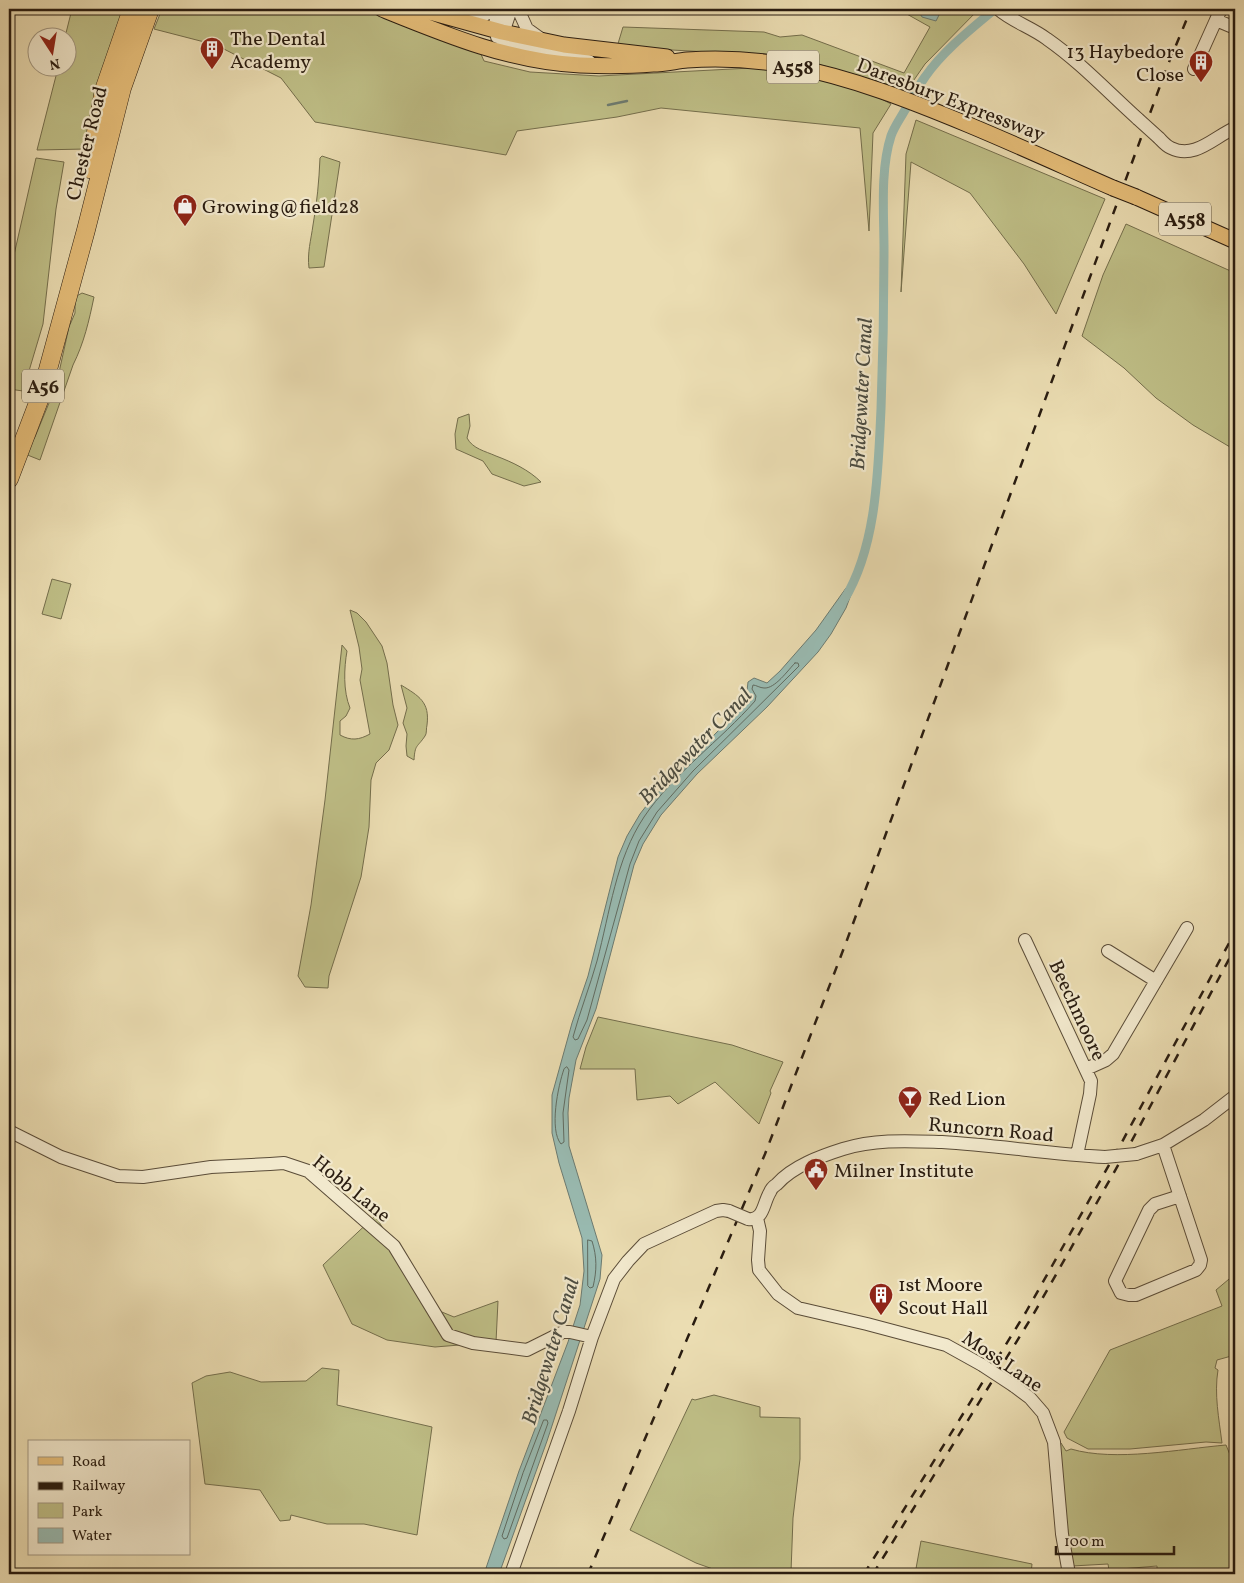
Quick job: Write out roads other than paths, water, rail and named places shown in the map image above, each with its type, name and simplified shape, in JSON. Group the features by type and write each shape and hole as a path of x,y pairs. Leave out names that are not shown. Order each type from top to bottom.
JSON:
{"highway":[{"name":"Chester Road","path":"69,290 78,229 104,90 132,9"},
{"name":"Chester Road","path":"9,479 41,395 122,88 150,9"}],"main road":[{"name":"Daresbury Expressway","path":"382,9 431,29 478,45 533,59 579,65 608,66 721,59 789,66 840,77 921,105 1235,240"},
{"name":"Daresbury Expressway","path":"419,9 498,33 564,45 686,60"},
{"name":"Daresbury Expressway","path":"1136,197 1235,230"}],"street":[{"path":"454,19 480,18 496,9"},
{"path":"496,9 495,22 502,41 508,44 567,55 608,66"},
{"path":"478,45 498,33 510,9"},
{"path":"518,9 527,28 544,41"},
{"path":"1001,12 1015,22 1030,28 1048,39 1083,68 1171,148 1186,151 1203,148 1235,128"},
{"path":"1194,69 1219,14 1235,28"},
{"path":"1086,1069 1106,1060 1113,1054 1187,928"},
{"name":"Beechmoore","path":"1025,940 1091,1081 1077,1155"},
{"path":"1108,952 1156,981"},
{"name":"Runcorn Road","path":"752,1218 761,1213 770,1192 788,1173 820,1157 861,1144 897,1140 976,1144 1104,1157 1136,1154 1164,1145 1204,1120 1235,1096"},
{"name":"Hobb Lane","path":"9,1131 61,1157 118,1176 143,1177 211,1167 284,1163 308,1171 394,1246 448,1335 472,1343 527,1350 556,1334 570,1332 590,1337"},
{"path":"1164,1145 1201,1260 1200,1266 1196,1270 1136,1295 1121,1293 1115,1281 1149,1210 1154,1204 1180,1196"},
{"path":"511,1574 569,1411 590,1337 614,1279 644,1244 716,1212 729,1211 752,1218"},
{"name":"Moss Lane","path":"752,1218 760,1231 759,1270 778,1294 798,1308 946,1345 982,1365 1030,1398 1043,1413 1054,1442 1062,1534 1068,1574"}],"water":[{"path":"921,9 940,13 936,21 922,17 919,12"},
{"path":"846,588 852,592 846,608 818,652 767,707 697,774 661,815 643,844 634,865 596,1009 576,1060 569,1098 569,1146 602,1255 600,1279 547,1441 499,1574 484,1574 519,1471 580,1305 584,1271 582,1238 559,1163 552,1133 552,1095 572,1023 588,976 618,857 627,836 650,801 751,697 747,691 748,682 754,678 767,683 780,671 816,630"}],"waterway":[{"name":"Bridgewater Canal","path":"844,600 855,579 863,556 874,508 877,482 883,349 883,192 885,163 891,136 919,85 932,67 958,41 995,9"},
{"path":"608,105 627,101"}],"railway":[{"path":"588,1574 765,1154 847,940 1167,67 1191,9"},
{"path":"864,1574 1026,1312 1122,1142 1235,932"},
{"path":"873,1574 1033,1315 1129,1146 1235,948"}],"place":[{"name":"The Dental Academy","path":"212,70"},
{"name":"13 Haybedore Close","path":"1201,83"},
{"name":"Growing@field28","path":"185,227"},
{"name":"Red Lion","path":"910,1119"},
{"name":"Milner Institute","path":"816,1191"},
{"name":"1st Moore Scout Hall","path":"881,1316"}]}
